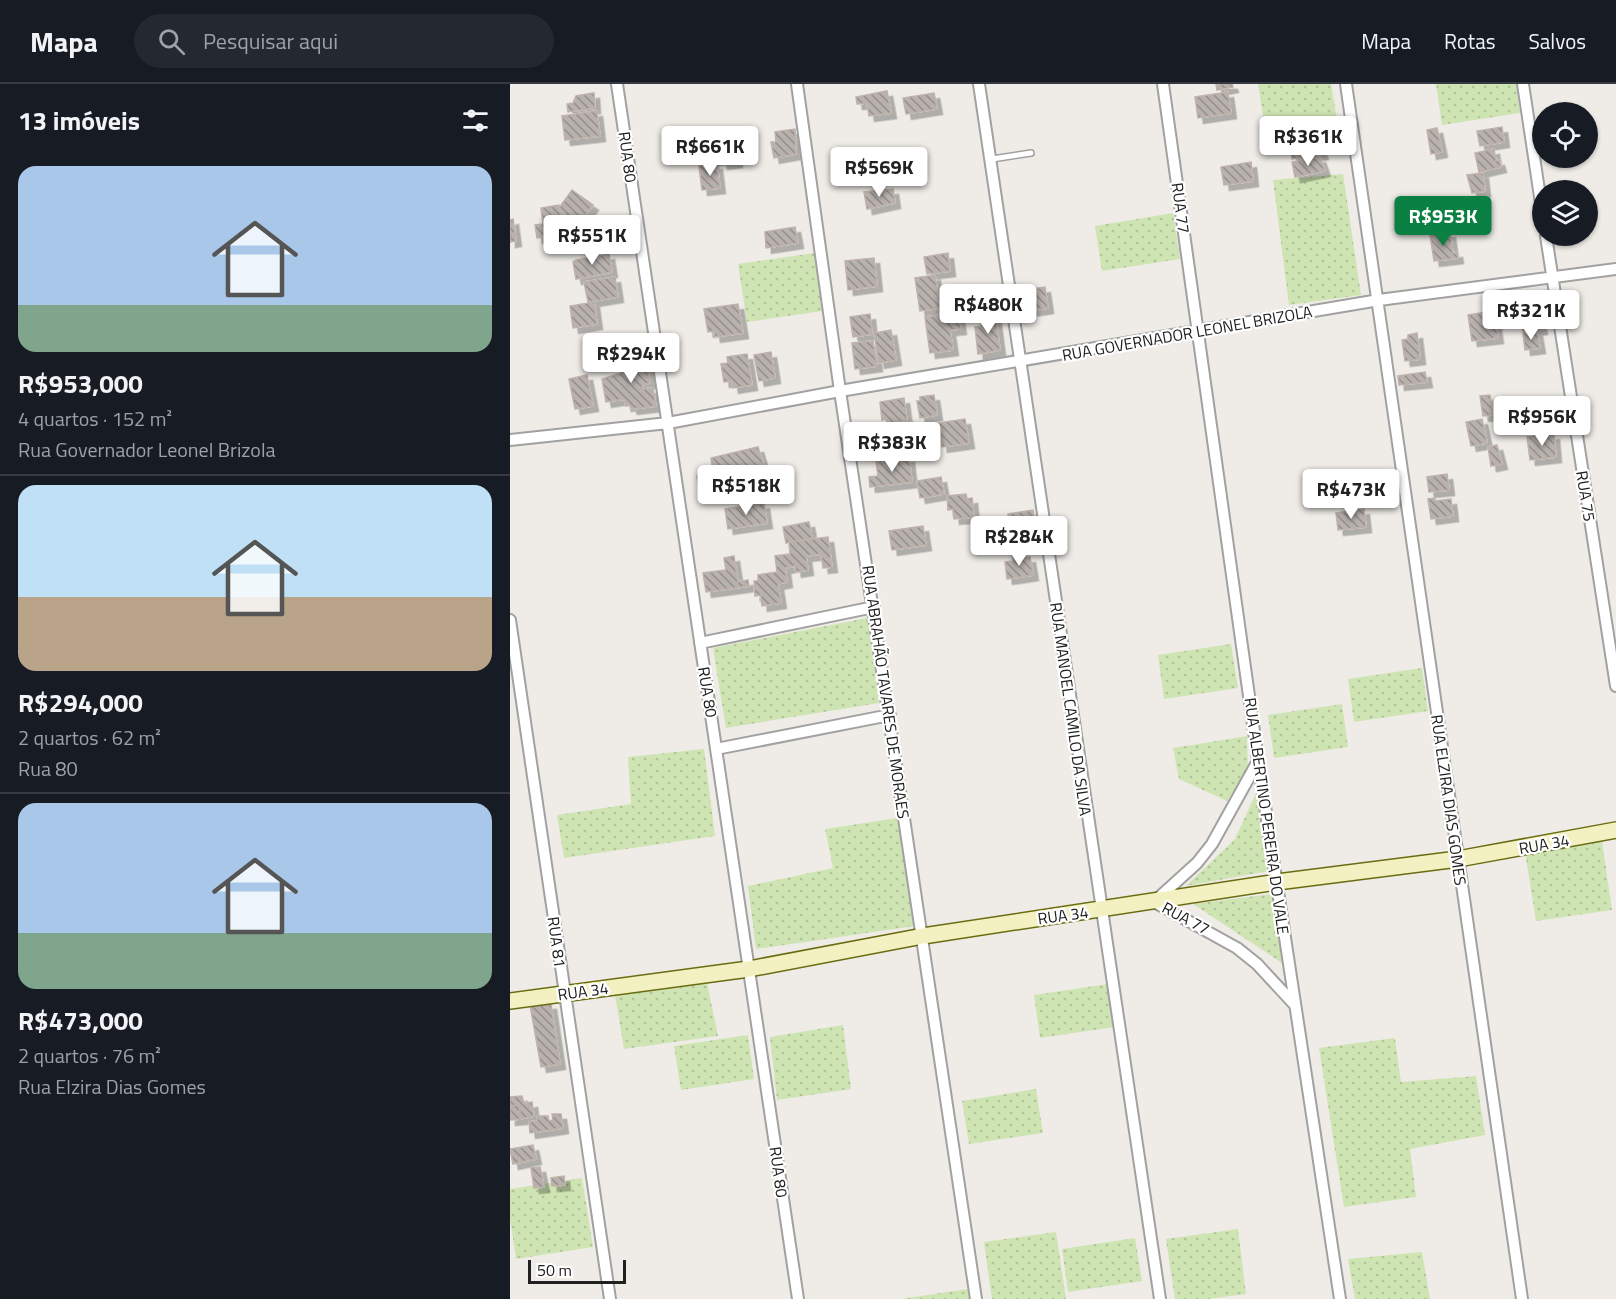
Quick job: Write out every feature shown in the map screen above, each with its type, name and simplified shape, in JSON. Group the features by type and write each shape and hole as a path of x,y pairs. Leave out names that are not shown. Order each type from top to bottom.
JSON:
{"street":[{"name":"RUA 80","path":"617,84 798,1299"},
{"name":"RUA ABRAHÃO TAVARES DE MORAES","path":"797,84 840,391 976,1299"},
{"name":"RUA MANOEL CAMILO DA SILVA","path":"979,84 1160,1299"},
{"name":"RUA 77","path":"1163,84 1199,332"},
{"name":"RUA ELZIRA DIAS GOMES","path":"1346,84 1522,1299"},
{"path":"1523,84 1537,180"},
{"name":"RUA 75","path":"1547,246 1616,686"},
{"name":"RUA GOVERNADOR LEONEL BRIZOLA","path":"510,440 668,423 840,391 1379,300 1616,269"},
{"name":"RUA ALBERTINO PEREIRA DO VALE","path":"1199,332 1258,760 1340,1299"},
{"path":"700,643 874,607"},
{"name":"RUA 81","path":"510,620 610,1299"},
{"path":"716,749 890,715"},
{"name":"RUA 77","path":"1258,760 1212,844 1197,864 1155,902 1237,948 1257,964 1295,1005"},
{"name":"RUA 34","path":"510,1001 749,969 923,936 1277,882 1458,859 1616,830"}],"lane":[{"path":"989,156 992,159 1031,153"}],"green space":[{"path":"1258,84 1331,84 1337,119 1265,129"},
{"path":"1436,84 1516,84 1520,113 1442,125"},
{"path":"1343,174 1361,295 1289,305 1273,180"},
{"path":"1173,213 1180,259 1102,271 1095,226"},
{"path":"814,253 822,311 747,322 738,264"},
{"path":"867,618 879,703 726,728 713,648"},
{"path":"1231,644 1238,688 1164,699 1158,655"},
{"path":"1422,668 1428,711 1354,722 1348,679"},
{"path":"1342,704 1348,747 1274,758 1268,715"},
{"path":"1247,736 1248,770 1227,801 1179,779 1173,748"},
{"path":"704,749 715,836 564,858 557,815 631,804 628,757"},
{"path":"1257,791 1269,871 1186,886 1235,839"},
{"path":"897,818 915,926 756,949 748,886 833,868 825,829"},
{"path":"1602,841 1612,910 1536,921 1525,852"},
{"path":"1272,894 1282,963 1193,904"},
{"path":"707,983 718,1036 624,1049 615,995"},
{"path":"1108,984 1114,1027 1040,1038 1034,995"},
{"path":"843,1025 851,1089 777,1100 770,1037"},
{"path":"748,1035 754,1079 681,1090 674,1046"},
{"path":"1395,1038 1401,1082 1476,1076 1485,1135 1410,1149 1416,1197 1344,1207 1319,1048"},
{"path":"1036,1089 1043,1133 969,1144 962,1101"},
{"path":"582,1178 593,1247 516,1259 510,1218 510,1189"},
{"path":"1238,1229 1246,1294 1208,1299 1175,1299 1166,1239"},
{"path":"1056,1232 1066,1299 992,1299 984,1242"},
{"path":"1135,1238 1142,1281 1068,1292 1062,1249"},
{"path":"1422,1252 1430,1299 1355,1299 1348,1259"},
{"path":"968,1289 969,1299 900,1299"}],"building":[{"path":"1216,84 1232,84 1233,87 1217,90"},
{"path":"887,91 891,113 869,116 867,103 857,104 856,97"},
{"path":"1228,92 1231,113 1198,118 1195,97"},
{"path":"594,93 595,108 568,112 567,104 573,103 576,96"},
{"path":"934,93 937,109 906,114 903,98"},
{"path":"597,111 600,136 565,140 562,116"},
{"path":"1502,127 1504,142 1480,146 1477,131"},
{"path":"1437,128 1442,152 1431,154 1427,130"},
{"path":"795,129 796,154 774,158 771,142 776,142 775,132"},
{"path":"714,139 715,145 718,145 717,141 734,139 737,162 722,164 721,159 713,160 713,164 703,165 700,141"},
{"path":"1317,142 1323,154 1292,159 1290,147"},
{"path":"1494,149 1496,161 1499,160 1501,167 1479,172 1475,153"},
{"path":"1320,157 1325,171 1295,177 1292,162"},
{"path":"1251,162 1253,181 1224,185 1221,167"},
{"path":"717,164 720,188 702,190 699,166"},
{"path":"1483,173 1485,191 1472,193 1467,175"},
{"path":"893,189 895,203 867,209 864,192"},
{"path":"572,190 593,205 577,226 563,216 565,213 559,208"},
{"path":"559,205 563,234 537,238 535,225 543,224 541,208"},
{"path":"513,219 516,241 510,242 510,220"},
{"path":"795,227 798,243 766,248 765,232"},
{"path":"1450,232 1453,253 1457,252 1458,258 1434,261 1430,235"},
{"path":"948,253 950,271 927,274 924,257"},
{"path":"609,254 612,272 576,279 573,262"},
{"path":"874,258 877,286 848,290 845,261"},
{"path":"935,275 938,297 973,293 976,313 959,315 961,329 950,330 953,350 930,353 925,317 943,315 942,308 920,311 915,278"},
{"path":"615,277 618,297 588,302 584,282"},
{"path":"1045,287 1048,308 1028,311 1025,290"},
{"path":"594,302 597,324 573,328 570,306"},
{"path":"738,304 743,333 715,337 714,331 708,332 704,309"},
{"path":"1534,308 1535,315 1539,314 1542,329 1523,331 1520,310"},
{"path":"1494,311 1498,338 1472,341 1468,315"},
{"path":"995,312 1000,350 978,354 975,327 982,326 985,322 983,313"},
{"path":"870,314 872,334 853,337 850,317"},
{"path":"891,330 896,360 879,363 874,333"},
{"path":"1537,331 1540,348 1525,350 1523,333"},
{"path":"1417,333 1420,359 1405,361 1402,340 1408,339 1408,335"},
{"path":"873,341 877,366 855,369 852,343"},
{"path":"771,352 775,378 759,381 754,355"},
{"path":"747,354 752,385 733,388 732,381 724,382 721,364 728,363 727,357"},
{"path":"645,355 650,383 642,385 643,389 653,388 656,406 632,409 630,405 626,406 624,399 606,402 602,379 621,373 618,359"},
{"path":"1425,372 1427,382 1399,385 1398,376"},
{"path":"587,375 593,406 575,409 569,379"},
{"path":"934,395 937,415 920,418 917,401 920,401 920,397"},
{"path":"1490,395 1493,415 1483,416 1480,396"},
{"path":"904,398 907,421 887,424 886,419 882,420 880,402"},
{"path":"965,419 969,443 942,447 939,423"},
{"path":"1482,419 1487,443 1471,446 1466,422"},
{"path":"913,422 917,449 890,454 886,426"},
{"path":"1554,434 1556,457 1530,460 1527,437"},
{"path":"1497,445 1502,464 1491,466 1488,447"},
{"path":"758,447 767,476 747,479 747,484 714,489 714,486 699,488 697,476 713,473 711,458"},
{"path":"909,457 912,482 870,487 869,477 878,476 876,462"},
{"path":"1447,474 1449,490 1429,492 1427,477"},
{"path":"941,477 944,494 920,498 917,481"},
{"path":"966,494 967,499 972,498 974,517 954,519 953,509 948,510 947,496"},
{"path":"1435,498 1435,501 1451,499 1453,516 1431,519 1428,499"},
{"path":"764,503 767,523 728,529 725,509"},
{"path":"1364,509 1366,527 1338,530 1336,513"},
{"path":"1033,510 1036,534 1011,537 1008,514"},
{"path":"809,522 812,538 786,543 783,527"},
{"path":"923,526 926,545 892,550 889,531"},
{"path":"828,537 832,567 823,568 821,554 806,556 808,570 796,572 795,566 785,568 787,582 778,584 781,603 762,606 761,595 755,596 754,581 758,581 758,575 777,572 775,556 790,554 789,542"},
{"path":"1023,552 1023,558 1030,557 1033,575 1007,579 1005,562 1013,561 1012,553"},
{"path":"734,556 738,582 748,580 749,586 706,592 703,573 726,570 724,558"},
{"path":"551,1004 560,1064 541,1067 530,1005"},
{"path":"522,1096 524,1104 532,1102 534,1116 521,1119 519,1105 510,1106 510,1097"},
{"path":"519,1105 521,1119 510,1120 510,1106"},
{"path":"552,1114 561,1114 563,1128 530,1133 529,1122 537,1121 537,1116 548,1116 549,1121 553,1120"},
{"path":"533,1145 536,1159 513,1164 510,1149"},
{"path":"540,1167 544,1187 534,1188 531,1168"},
{"path":"564,1176 565,1185 552,1186 551,1178"}]}
